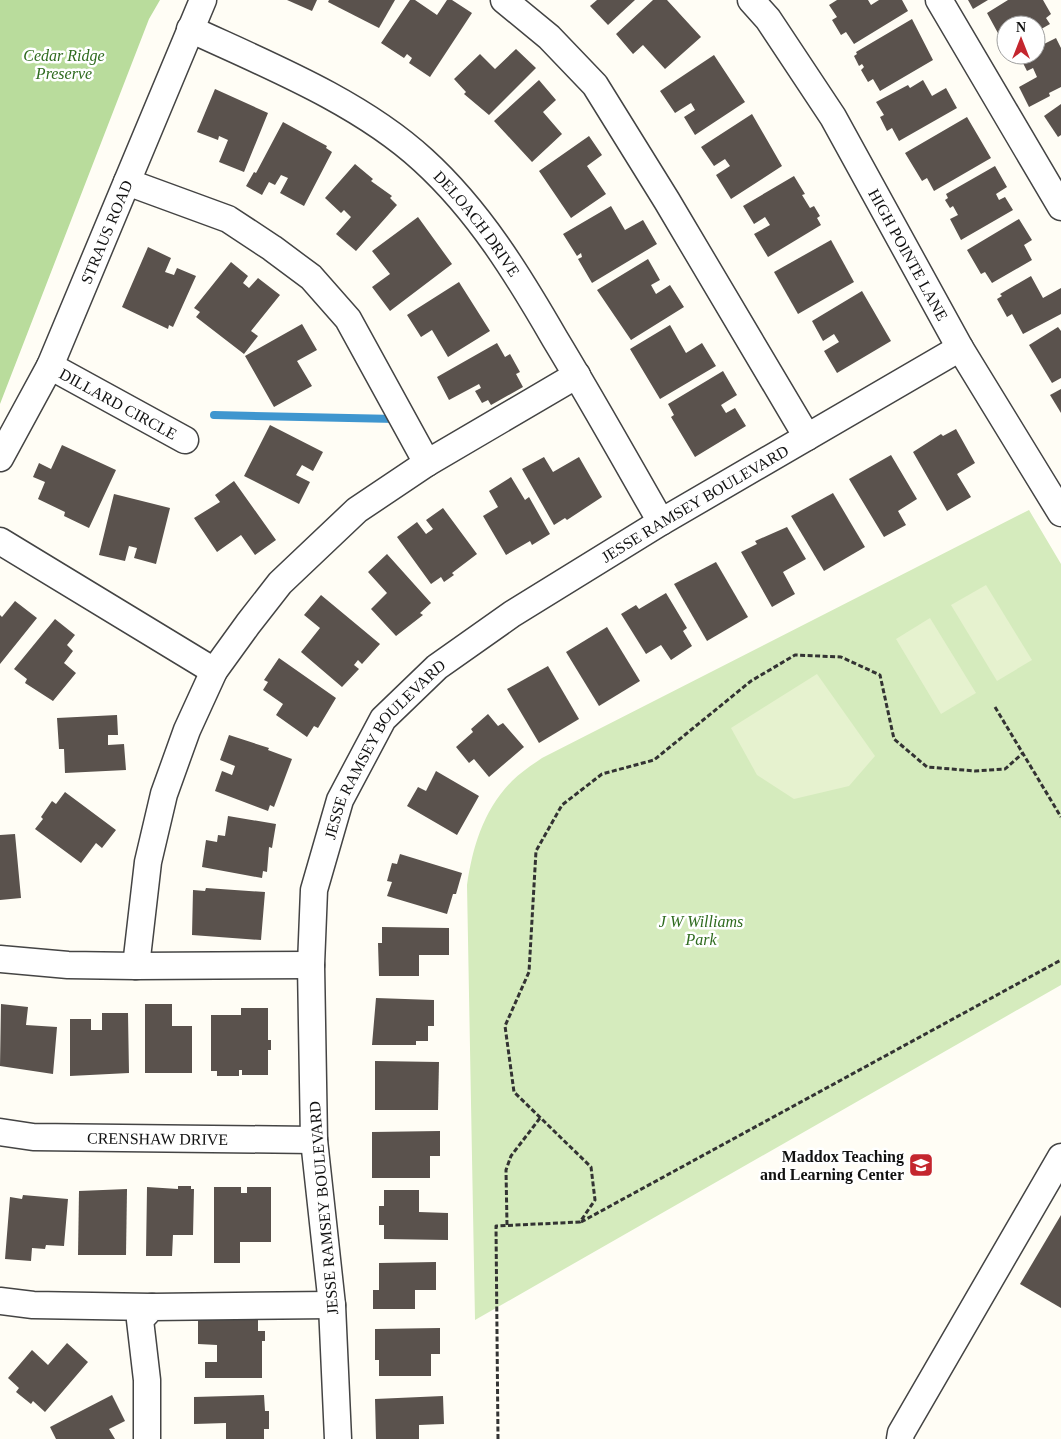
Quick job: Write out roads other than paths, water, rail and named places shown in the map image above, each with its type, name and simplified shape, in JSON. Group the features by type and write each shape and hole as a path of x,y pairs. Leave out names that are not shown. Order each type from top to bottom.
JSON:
{"street":[{"name":"STRAUS ROAD","path":"0,458 50,366 203,0"},
{"path":"504,0 550,37 595,85 667,201 807,437"},
{"name":"HIGH POINTE LANE","path":"752,0 768,19 833,118 960,348 1061,513"},
{"path":"938,0 1061,207"},
{"name":"DELOACH DRIVE","path":"190,29 300,79 369,120 423,160 473,213 513,268 661,522"},
{"path":"127,182 228,219 312,277 348,318 427,463"},
{"name":"JESSE RAMSEY BOULEVARD","path":"338,1439 332,1305 314,1140 311,965 314,890 340,800 383,719 437,667 512,614 661,522 960,348"},
{"name":"DILLARD CIRCLE","path":"50,366 186,440"},
{"path":"136,966 148,862 164,794 187,730 214,671 280,583 314,548 357,510 427,463 576,375"},
{"path":"0,541 214,671"},
{"path":"0,959 68,965 311,965"},
{"name":"CRENSHAW DRIVE","path":"0,1132 33,1137 314,1140"},
{"path":"900,1439 901,1432 1061,1157"},
{"path":"0,1301 33,1305 152,1307 332,1305"},
{"path":"147,1439 147,1380 140,1320 152,1307"}],"waterway":[{"path":"214,415 396,419"}],"place":[{"name":"Maddox Teaching and Learning Center","path":"921,1165"}],"park label":[{"name":"Cedar Ridge Preserve","path":"64,64"},
{"name":"J W Williams Park","path":"701,930"}]}
